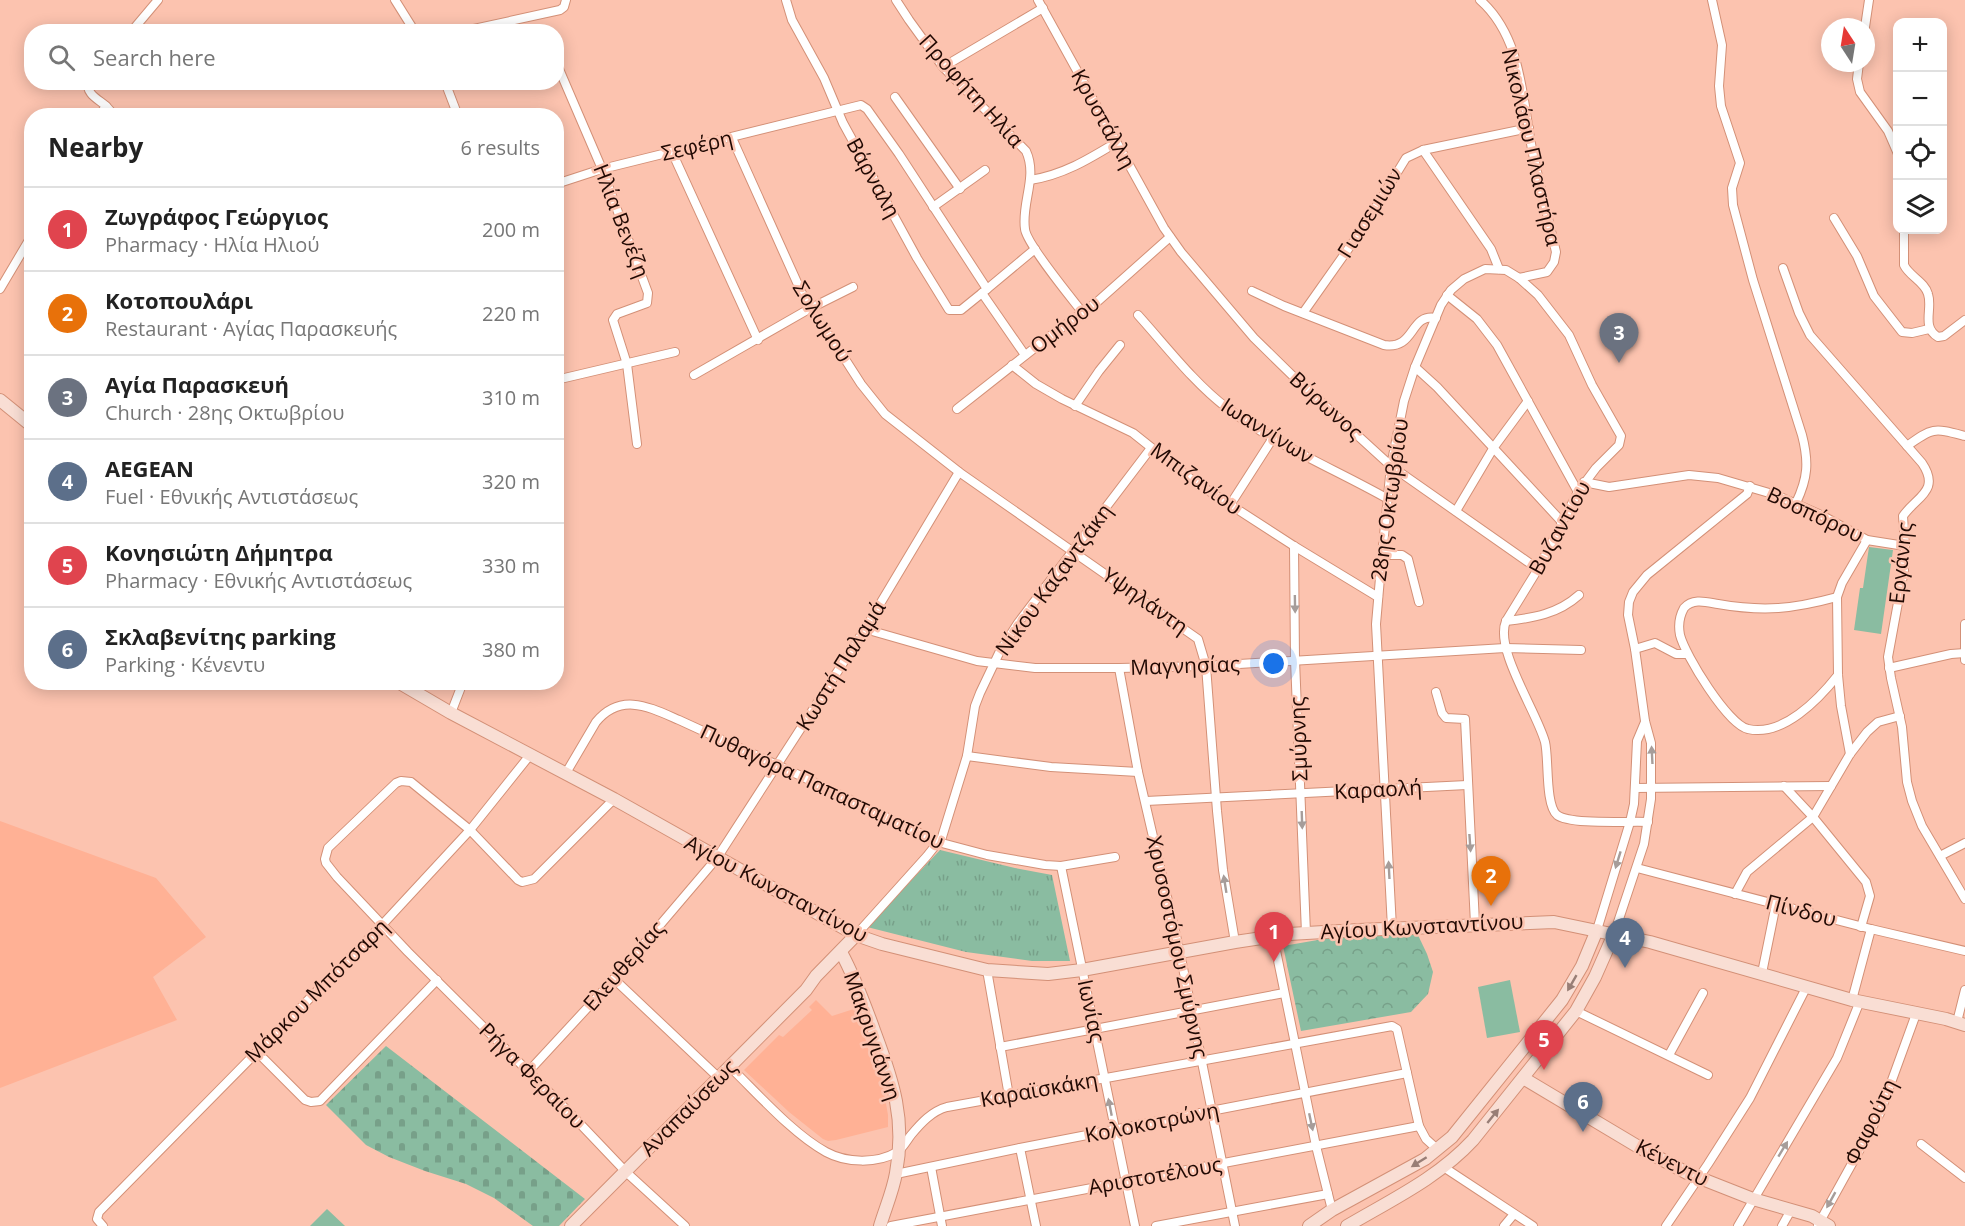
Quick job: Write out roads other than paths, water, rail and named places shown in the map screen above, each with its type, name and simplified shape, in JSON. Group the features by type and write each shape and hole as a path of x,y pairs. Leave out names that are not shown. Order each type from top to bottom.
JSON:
{"main road":[{"path":"0,400 24,420"},
{"name":"Αγίου Κωνσταντίνου","path":"412,690 614,799 860,937 987,970 1048,974 1235,942 1306,933 1554,922 1614,934 1762,973 1856,1001 1961,1024"},
{"path":"1308,1226 1332,1210 1397,1176 1452,1137 1563,1000 1582,966 1597,930"},
{"path":"1347,1226 1445,1168 1473,1140 1576,1011 1595,977 1614,934"},
{"name":"Αναπαύσεως","path":"571,1226 806,990 821,981 860,937"},
{"name":"Μακρυγιάννη","path":"843,956 865,1003 891,1077 898,1106 899,1151 896,1174 880,1226"},
{"name":"Κένεντυ","path":"1523,1078 1644,1150 1699,1178 1753,1199 1791,1210 1822,1224"}],"street":[{"path":"138,24 158,0"},
{"path":"395,0 410,24"},
{"path":"496,24 560,10 564,7 566,0"},
{"name":"Βάρναλη","path":"786,0 792,20 824,78 837,112 917,258 949,310 961,310 985,291"},
{"name":"Προφήτη Ηλία","path":"896,0 944,67 1022,146 1030,161 1024,228 1026,235 1083,313"},
{"name":"Νικολάου Πλαστήρα","path":"1480,0 1496,18 1509,43 1521,82 1556,255 1553,265 1546,273 1519,278"},
{"path":"1713,0 1722,45 1719,86 1721,106 1740,158 1740,167 1732,189 1732,205 1806,453 1806,479 1796,503"},
{"path":"1866,18 1869,0"},
{"path":"944,67 1041,4"},
{"name":"Κρυστάλλη","path":"1041,4 1170,237"},
{"path":"1858,72 1860,92 1893,143"},
{"name":"Ηλία Βενέζη","path":"564,81 602,169 648,294 647,303 617,314 613,321 627,364"},
{"path":"87,90 106,106"},
{"path":"449,90 455,108"},
{"path":"895,97 960,189"},
{"name":"Σεφέρη","path":"564,181 602,169 837,112 856,105 864,106 899,154 933,207"},
{"name":"Γιασεμιών","path":"1303,313 1363,228 1403,161 1410,155 1423,150 1529,128"},
{"name":"Σολωμού","path":"732,138 809,309 861,384 885,414 959,472"},
{"path":"1030,180 1069,169 1117,142"},
{"path":"1423,150 1494,253 1499,269 1519,278"},
{"path":"672,152 758,340"},
{"path":"985,170 933,207 1025,355"},
{"path":"1834,218 1857,255 1874,296 1902,332 1912,333 1929,329"},
{"path":"1904,234 1904,265 1928,294 1929,329 1940,337 1965,320"},
{"name":"Ομήρου","path":"957,409 1025,355 1098,302 1170,237"},
{"name":"Βύρωνος","path":"1170,237 1254,338 1391,466 1538,569"},
{"path":"0,289 24,248"},
{"path":"985,291 1035,249"},
{"name":"Εργάνης","path":"1784,268 1799,313 1810,335 1907,446 1924,467 1929,482 1924,495 1903,516 1904,570 1888,648 1889,668 1900,716 1907,782 1912,801 1922,826 1965,899"},
{"name":"28ης Οκτωβρίου","path":"1392,928 1376,624 1391,466 1402,411 1415,367 1447,295 1456,285 1471,275 1485,269 1499,269"},
{"name":"Βυζαντίου","path":"1505,648 1503,629 1506,621 1538,569 1584,482 1619,445 1621,439 1569,335 1538,295 1519,278"},
{"path":"694,375 809,309 853,287"},
{"path":"1252,291 1372,342 1392,346 1405,341 1419,320 1425,317 1436,318"},
{"path":"1447,295 1483,325 1497,345 1578,492"},
{"name":"Ιωαννίνων","path":"1138,315 1213,397 1273,438 1388,500"},
{"path":"1075,406 1099,370 1120,345"},
{"path":"564,378 675,352"},
{"path":"627,364 638,444"},
{"name":"Μπιζανίου","path":"1012,365 1036,384 1075,406 1133,432 1192,480 1378,597"},
{"path":"1415,367 1494,447 1562,522"},
{"path":"1456,511 1494,447 1528,401"},
{"path":"1907,446 1925,433 1934,430 1965,436"},
{"path":"1230,505 1273,438"},
{"name":"Νίκου Καζαντζάκη","path":"860,937 938,843 945,829 967,756 975,706 1000,651 1151,448"},
{"name":"Υψηλάντη","path":"959,472 1198,639 1206,666 1215,797 1223,870 1235,942"},
{"name":"Κωστή Παλαμά","path":"717,858 865,629 959,472"},
{"name":"Βοσπόρου","path":"1584,482 1609,487 1701,475 1768,491 1867,540 1905,546"},
{"path":"1614,934 1644,844 1652,788 1651,743 1645,721 1628,615 1630,600 1638,585 1651,572 1747,494 1750,486"},
{"path":"1850,754 1838,675 1837,597 1842,582 1867,540"},
{"name":"Σμύρνης","path":"1294,546 1295,660 1306,933"},
{"path":"1382,555 1402,555 1408,559 1419,602"},
{"path":"1506,621 1539,616 1567,605 1580,595"},
{"path":"1837,597 1800,607 1780,609 1738,607 1703,601 1689,603 1683,610 1679,624 1680,636 1688,654 1728,715 1738,725 1754,730 1788,721 1815,701 1838,675"},
{"path":"1889,668 1941,656 1965,656 1965,624"},
{"name":"Μαγνησίας","path":"865,629 994,664 1048,669 1206,666 1505,648 1581,650"},
{"path":"1635,649 1655,643 1676,654 1688,654"},
{"path":"1505,648 1544,741 1554,812 1572,820 1648,822"},
{"name":"Χρυσοστόμου Σμύρνης","path":"1119,668 1138,772 1180,953 1235,1226"},
{"path":"451,713 460,690"},
{"path":"1436,693 1442,713 1446,718 1465,719 1475,924"},
{"name":"Πυθαγόρα Παπασταματίου","path":"566,773 598,719 614,707 626,704 637,705 659,711 938,843 1034,864 1061,866 1115,856"},
{"path":"1735,894 1747,872 1813,817 1850,754 1872,726 1883,720 1900,716"},
{"path":"1597,930 1630,822 1635,788 1637,741 1645,721"},
{"name":"Μάρκου Μπότσαρη","path":"100,1223 99,1212 382,925 470,830 530,755"},
{"path":"967,756 1041,766 1138,772"},
{"name":"Ρήγα Φεραίου","path":"470,830 411,782 401,781 396,783 332,844 325,859 328,867 382,925 626,1172 685,1226"},
{"name":"Καραολή","path":"1146,801 1467,785"},
{"path":"1784,786 1813,817 1866,882 1870,896 1861,927"},
{"path":"1635,788 1831,786"},
{"path":"470,830 518,880 528,882 534,879 614,799"},
{"path":"1940,856 1965,843"},
{"name":"Ελευθερίας","path":"528,1072 614,979 717,858"},
{"name":"Ιωνίας","path":"1061,866 1135,1226"},
{"name":"Πίνδου","path":"1637,868 1861,927 1965,951"},
{"path":"1762,973 1776,904"},
{"path":"1738,1226 1837,1058 1856,1001 1871,929"},
{"path":"1273,936 1316,1146 1332,1210"},
{"path":"987,970 1009,1096"},
{"path":"614,979 719,1078"},
{"path":"257,1052 305,1100 320,1101 437,980"},
{"path":"1666,1226 1750,1098 1807,986"},
{"path":"1961,1024 1965,990"},
{"path":"1000,1047 1284,993"},
{"path":"1669,1055 1703,993"},
{"path":"1576,1011 1708,1075"},
{"name":"Φαφούτη","path":"1822,1224 1880,1113 1916,1014"},
{"name":"Καραϊσκάκη","path":"899,1151 923,1122 941,1108 1388,1026 1397,1029 1407,1073"},
{"path":"730,1067 792,1126 826,1152 845,1158 864,1160 884,1158 899,1151"},
{"path":"1407,1073 1419,1126 1426,1138 1437,1149"},
{"name":"Κολοκοτρώνη","path":"896,1174 1407,1073"},
{"name":"Αριστοτέλους","path":"891,1226 941,1222 1031,1200 1419,1126"},
{"path":"1922,1144 1965,1178"},
{"path":"1020,1148 1036,1226"},
{"path":"931,1167 941,1222"},
{"path":"1445,1168 1533,1226"},
{"path":"1155,1226 1328,1194"},
{"path":"1782,1226 1791,1210"},
{"path":"1504,1226 1514,1214"}],"place":[{"name":"Αγία Παρασκευή","path":"1619,363"},
{"name":"Κοτοπουλάρι","path":"1491,906"},
{"name":"Ζωγράφος Γεώργιος","path":"1274,962"},
{"name":"AEGEAN","path":"1625,968"},
{"name":"Κονησιώτη Δήμητρα","path":"1544,1070"},
{"name":"Σκλαβενίτης parking","path":"1583,1132"}]}
